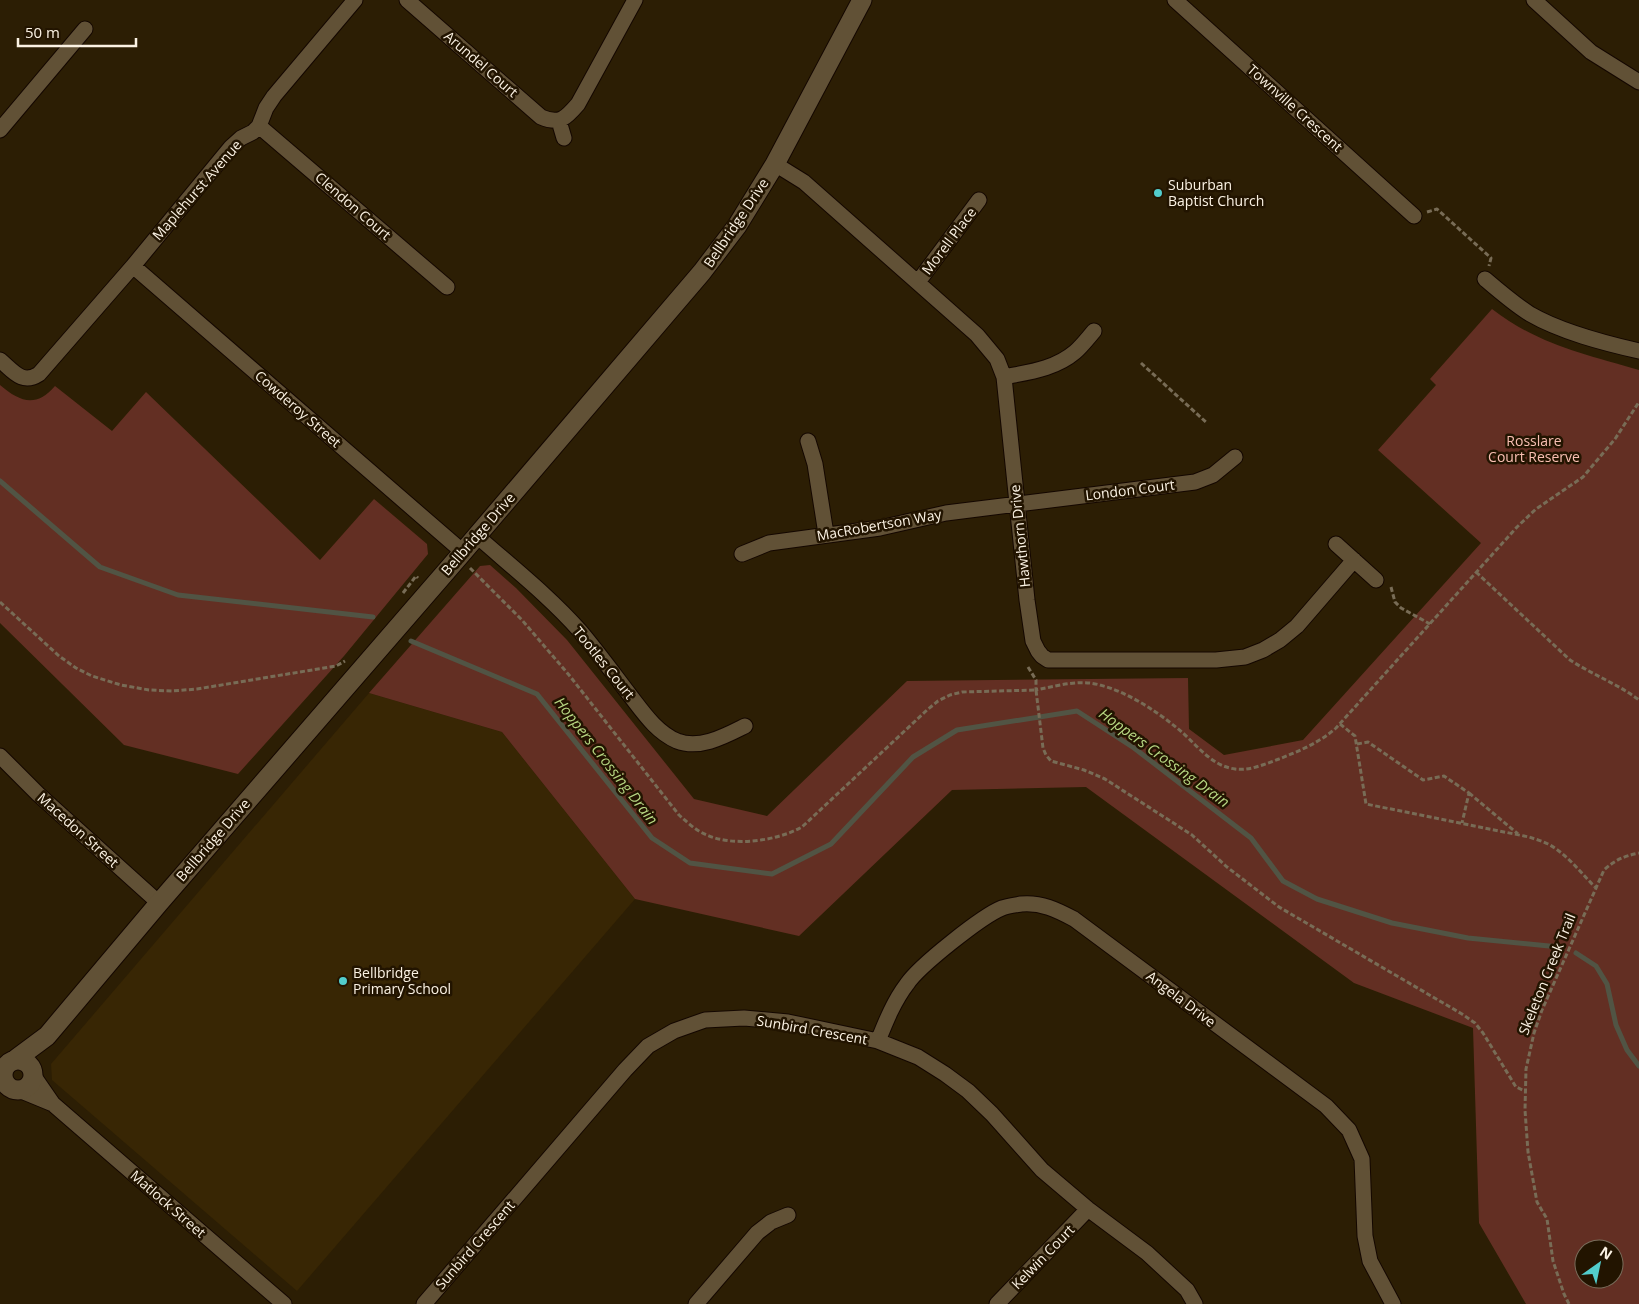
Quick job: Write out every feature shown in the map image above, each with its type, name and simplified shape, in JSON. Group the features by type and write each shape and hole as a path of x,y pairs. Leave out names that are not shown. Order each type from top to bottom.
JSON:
{"street":[{"path":"259,126 266,108 274,96 356,0"},
{"name":"Arundel Court","path":"407,0 541,117 558,121"},
{"path":"564,138 558,121 569,115 578,104 635,0"},
{"name":"Bellbridge Drive","path":"16,1059 47,1036 159,903 431,589 466,560 477,536 702,272 737,226 775,164 862,0"},
{"name":"Townville Crescent","path":"1175,0 1414,216"},
{"path":"1534,0 1591,52 1639,82"},
{"path":"0,130 85,29"},
{"name":"Maplehurst Avenue","path":"0,360 19,376 27,379 39,374 133,266 231,146 259,126"},
{"name":"Clendon Court","path":"259,126 447,287"},
{"name":"Hawthorn Drive","path":"775,164 804,182 918,282 977,335 997,359 1004,377 1027,600 1034,641 1042,656 1048,660 1216,660 1244,657 1263,650 1280,640 1297,626 1354,560"},
{"name":"Morell Place","path":"918,282 979,200"},
{"name":"Cowderoy Street","path":"133,266 466,560"},
{"path":"1485,279 1529,314 1549,324 1639,351"},
{"path":"1004,377 1042,369 1061,361 1076,352 1094,331"},
{"path":"808,441 815,464 826,534"},
{"name":"London Court","path":"1017,504 1195,482 1214,475 1234,457"},
{"name":"MacRobertson Way","path":"742,554 769,543 880,528 946,513 1017,504"},
{"name":"Tootles Court","path":"477,536 535,587 580,631 647,717 661,732 678,741 694,744 730,734 746,726"},
{"path":"1336,544 1376,580"},
{"name":"Macedon Street","path":"0,756 38,794 159,903"},
{"name":"Angela Drive","path":"878,1041 891,1009 907,982 930,961 980,922 1001,909 1021,904 1042,904 1057,909 1074,919 1326,1106 1350,1130 1362,1159 1365,1236 1370,1261 1392,1304"},
{"name":"Sunbird Crescent","path":"424,1304 624,1070 648,1046 674,1031 706,1020 744,1018 788,1022 878,1041 918,1057 968,1091 992,1114 1042,1170 1088,1210 1147,1253 1187,1290 1195,1304"},
{"name":"Bellbridge Drive","path":"32,1073 47,1036"},
{"path":"16,1059 26,1062 32,1073 29,1084 24,1088 7,1085 7,1064 16,1059"},
{"name":"Matlock Street","path":"32,1073 53,1104 284,1304"},
{"name":"Matlock Street","path":"7,1085 53,1104"},
{"name":"Kelwin Court","path":"997,1304 1088,1210"},
{"path":"696,1304 757,1233 771,1222 788,1215"}],"path":[{"path":"1414,216 1437,209 1491,258 1485,279"},
{"path":"1141,363 1207,423"},
{"path":"466,560 569,674 678,815 707,836 724,840 752,841 772,838 802,827 927,710 938,701 962,692 1036,690 1083,682 1111,688 1130,697 1176,726 1214,762 1224,767 1235,769 1246,770 1293,753 1319,741 1340,724 1517,527 1536,509 1583,477 1615,438 1639,402"},
{"path":"1476,572 1570,660 1622,688 1639,700"},
{"path":"401,599 416,576 431,589"},
{"path":"1391,587 1395,602 1401,608 1430,624"},
{"path":"0,602 59,656 76,668 92,676 121,685 149,690 172,692 197,689 336,666 352,658"},
{"path":"1028,667 1036,680 1043,748 1051,761 1084,770 1105,779 1192,835 1227,867 1279,907 1469,1018 1483,1033 1516,1086 1525,1091"},
{"path":"1340,724 1355,736 1366,804 1519,835 1547,843 1576,866 1596,887"},
{"path":"1357,744 1368,742 1423,780 1444,776 1469,793 1519,835"},
{"path":"1462,823 1469,793"},
{"name":"Skeleton Creek Trail","path":"1568,1304 1553,1261 1547,1219 1537,1202 1528,1152 1525,1091 1526,1069 1534,1032 1542,1010 1604,870 1612,862 1623,856 1639,853"}],"shaded area":[{"name":"Bellbridge Primary School","path":"369,693 502,732 635,899 297,1291 52,1080 51,1064"}],"green space":[{"name":"Rosslare Court Reserve","path":"1492,309 1545,340 1639,370 1639,1304 1526,1304 1479,1223 1473,1028 1354,983 1086,787 952,790 799,936 635,899 502,732 369,693 480,566 490,565 516,588 567,640 694,799 767,816 907,681 1188,678 1189,729 1224,755 1303,740 1481,543 1378,450 1436,385 1430,379"},
{"path":"0,385 21,399 28,400 41,398 55,386 112,431 146,392 320,560 374,499 427,544 428,554 344,656 238,774 124,745 0,623"}],"waterway":[{"name":"Hoppers Crossing Drain","path":"0,481 100,567 178,595 373,617"},
{"name":"Hoppers Crossing Drain","path":"411,641 537,694 652,838 690,863 772,874 831,844 913,757 957,730 1077,711 1134,748 1251,838 1283,881 1317,899 1392,923 1468,938 1559,947"},
{"name":"Hoppers Crossing Drain","path":"1576,953 1596,966 1607,984 1616,1025 1627,1050 1639,1066"}],"place":[{"name":"Suburban Baptist Church","path":"1158,193"},
{"name":"Bellbridge Primary School","path":"343,981"}]}
